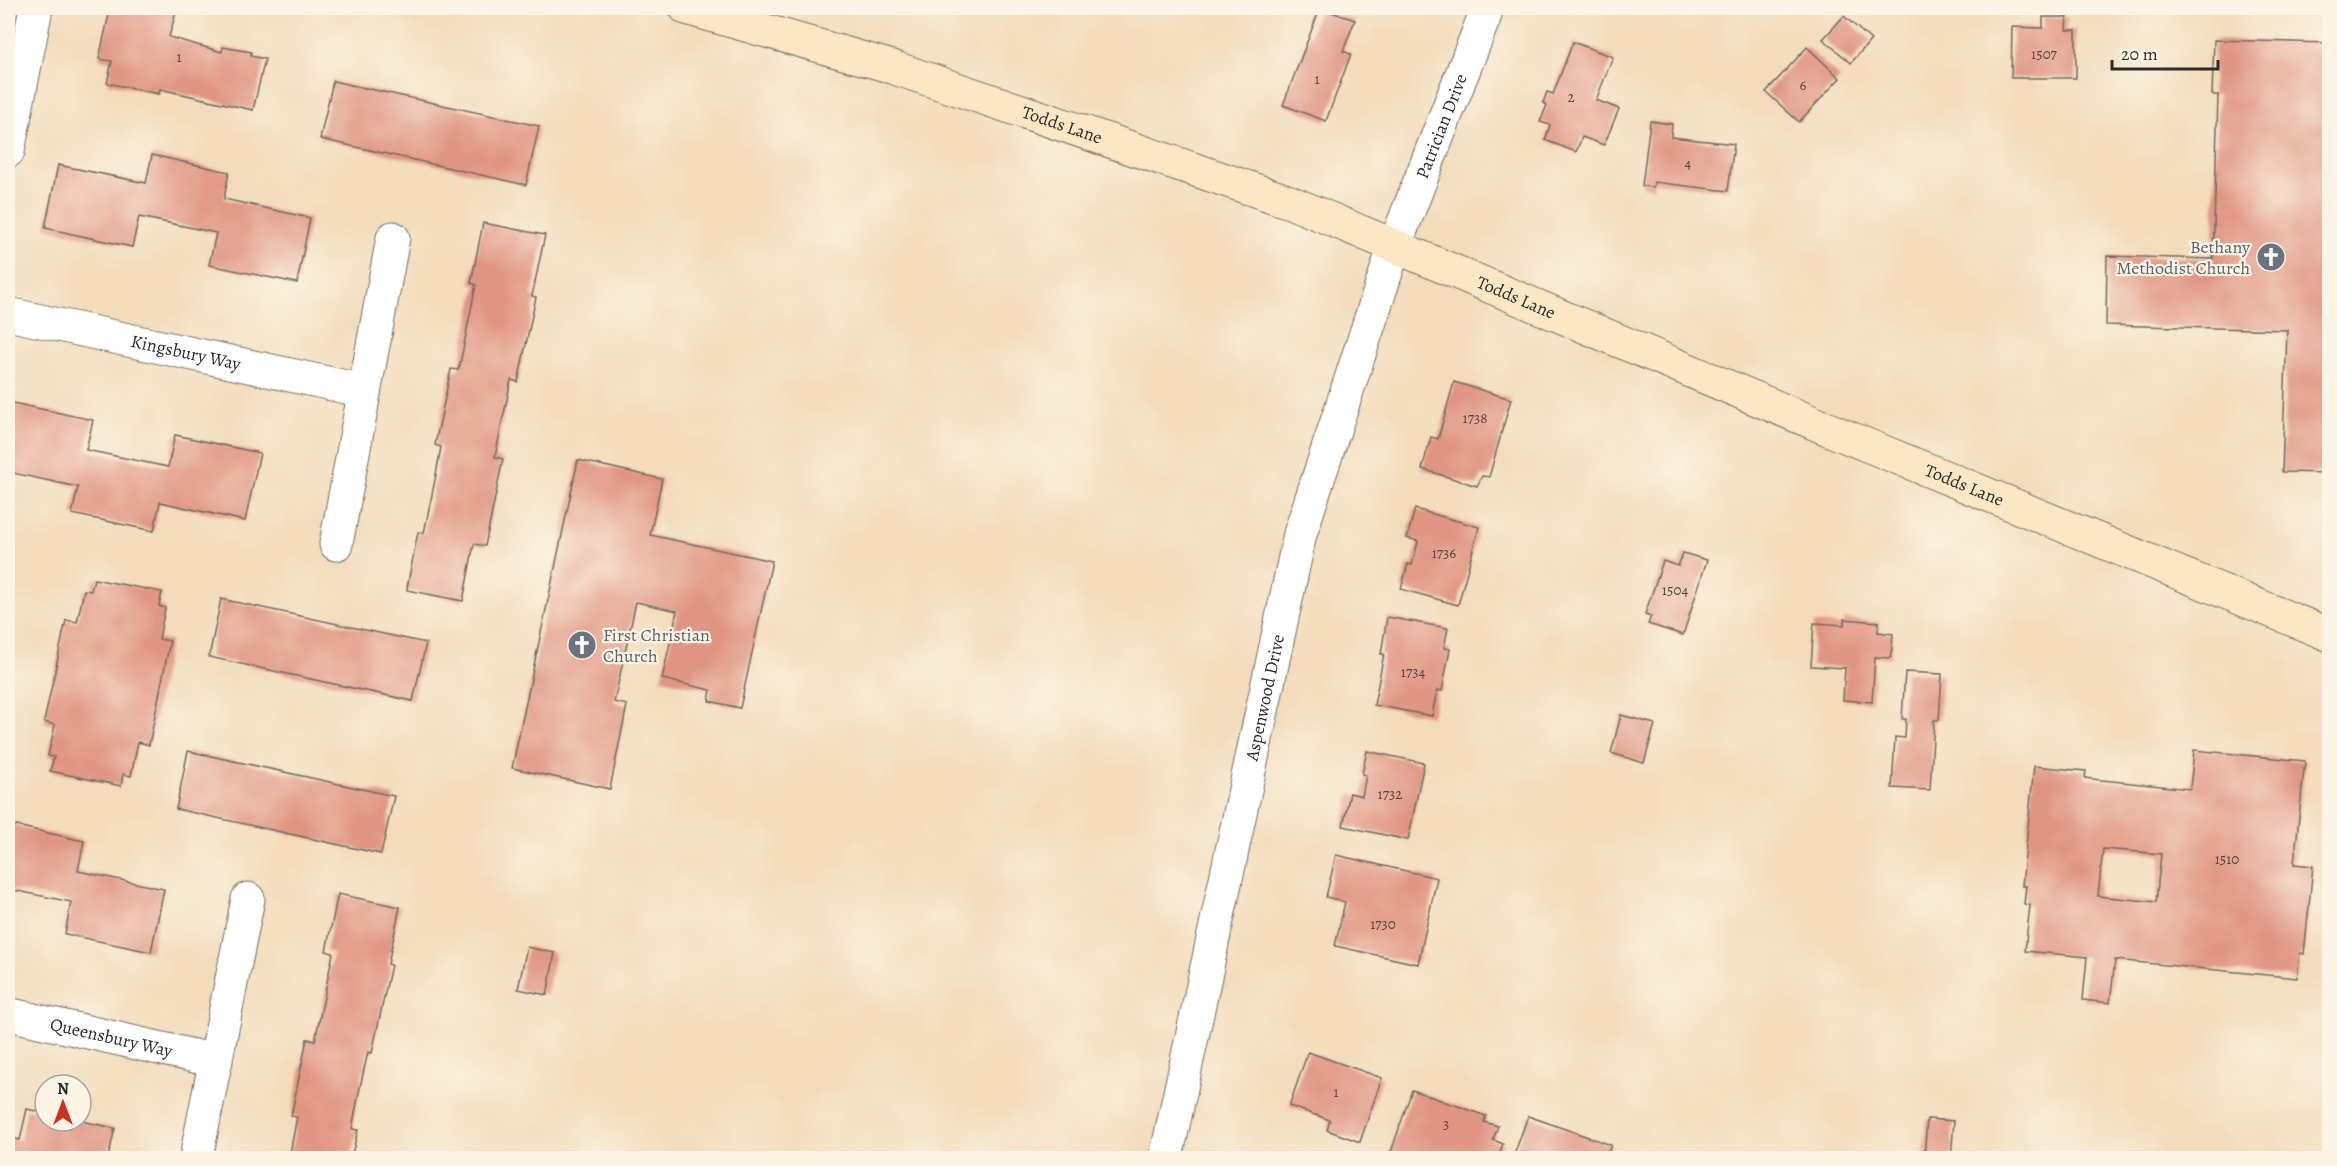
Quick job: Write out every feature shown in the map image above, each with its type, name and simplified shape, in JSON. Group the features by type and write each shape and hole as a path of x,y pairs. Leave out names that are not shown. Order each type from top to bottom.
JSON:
{"main road":[{"name":"Todds Lane","path":"686,8 889,66 1290,202 1840,434 2330,635"}],"street":[{"path":"8,151 36,8"},
{"name":"Patrician Drive","path":"1395,245 1486,8"},
{"path":"336,544 393,238"},
{"name":"Aspenwood Drive","path":"1166,1158 1300,534 1395,245"},
{"name":"Kingsbury Way","path":"8,314 364,391"},
{"path":"196,1158 248,899"},
{"name":"Queensbury Way","path":"8,1014 216,1061"}],"building":[{"path":"124,8 177,8 169,37 222,52 223,47 251,52 251,56 265,59 253,110 160,89 159,94 107,83 112,61 99,59 110,10 123,12"},
{"path":"1320,8 1355,20 1343,51 1351,54 1326,121 1283,105"},
{"path":"1844,16 1871,40 1851,63 1823,39"},
{"path":"2043,17 2067,17 2066,30 2076,30 2076,78 2011,78 2012,27 2043,28"},
{"name":"Bethany Methodist Church","path":"2214,40 2330,43 2330,473 2282,472 2287,330 2106,325 2107,256 2213,259 2218,95 2212,95"},
{"path":"1573,42 1613,57 1596,100 1619,109 1604,145 1582,137 1576,152 1545,140 1550,125 1540,122 1547,105 1543,103 1547,92 1553,94"},
{"path":"1807,47 1840,78 1799,122 1766,92"},
{"path":"333,81 539,126 526,185 320,139"},
{"path":"1650,121 1672,124 1671,137 1734,144 1728,191 1654,182 1653,187 1642,186"},
{"path":"152,155 229,172 224,199 310,218 297,283 209,265 216,233 139,217 132,247 45,228 58,165 146,183"},
{"path":"483,223 545,235 532,296 536,297 518,382 511,380 495,457 503,459 485,546 474,544 463,601 407,590 407,588 418,532 424,533 435,480 441,447 435,445 451,369 458,370 460,364 476,285 471,283"},
{"path":"1454,382 1511,399 1489,477 1482,476 1477,486 1422,469 1431,437 1438,439"},
{"path":"8,402 93,420 86,450 168,467 175,435 260,453 245,521 160,502 154,531 72,514 78,487 8,472"},
{"name":"First Christian Church","path":"578,460 662,479 650,535 772,561 740,708 709,701 711,690 662,679 677,611 636,602 614,702 627,705 610,789 512,768"},
{"path":"1415,509 1479,527 1458,605 1401,589 1408,564 1412,565 1418,541 1407,538"},
{"path":"1683,553 1707,560 1683,635 1648,624 1651,616 1645,614 1663,561 1678,566"},
{"path":"94,579 162,592 159,606 165,608 159,639 170,641 149,745 138,742 131,776 123,774 121,786 50,771 54,757 48,756 55,725 44,722 66,620 77,622 84,590 91,591"},
{"path":"221,599 426,643 413,701 209,657"},
{"path":"1387,617 1448,628 1444,648 1450,649 1442,691 1437,690 1432,716 1374,705 1384,654 1381,654"},
{"path":"1844,619 1879,622 1878,632 1893,634 1891,658 1875,657 1872,702 1843,700 1845,668 1811,666 1814,623 1844,625"},
{"path":"1905,672 1942,674 1939,720 1934,720 1930,790 1892,788 1895,737 1905,738 1906,719 1902,719"},
{"path":"1621,715 1655,724 1644,763 1611,753"},
{"path":"2194,750 2305,761 2294,864 2313,866 2304,954 2300,953 2297,978 2115,960 2110,1003 2083,1000 2087,957 2025,951 2030,905 2024,904 2026,886 2022,886 2034,766 2086,771 2085,778 2190,789","holes":["2103,849 2161,854 2156,902 2098,896"]},
{"path":"188,751 394,796 381,854 176,809"},
{"path":"1367,751 1424,763 1408,840 1343,826 1350,793 1362,796 1366,775 1362,774"},
{"path":"8,824 84,841 78,871 164,889 151,952 65,934 71,902 8,889"},
{"path":"1336,855 1437,878 1418,964 1335,946 1345,902 1326,897"},
{"path":"338,894 400,907 388,964 391,965 372,1053 368,1052 360,1087 352,1129 358,1130 351,1158 289,1158 297,1117 291,1116 307,1039 315,1041 333,953 326,951"},
{"path":"527,947 555,953 547,995 518,989"},
{"path":"1308,1052 1382,1078 1360,1142 1327,1130 1330,1120 1289,1106"},
{"path":"1412,1090 1486,1116 1484,1122 1498,1126 1493,1140 1503,1144 1498,1158 1408,1158 1391,1152"},
{"path":"27,1109 33,1110 33,1133 93,1133 93,1123 115,1128 108,1158 8,1158 8,1137 20,1140"},
{"path":"1528,1116 1611,1145 1606,1158 1513,1158"},
{"path":"1927,1119 1954,1121 1951,1158 1924,1158"}],"place":[{"name":"Bethany Methodist Church","path":"2271,257"},
{"name":"First Christian Church","path":"582,645"}]}
